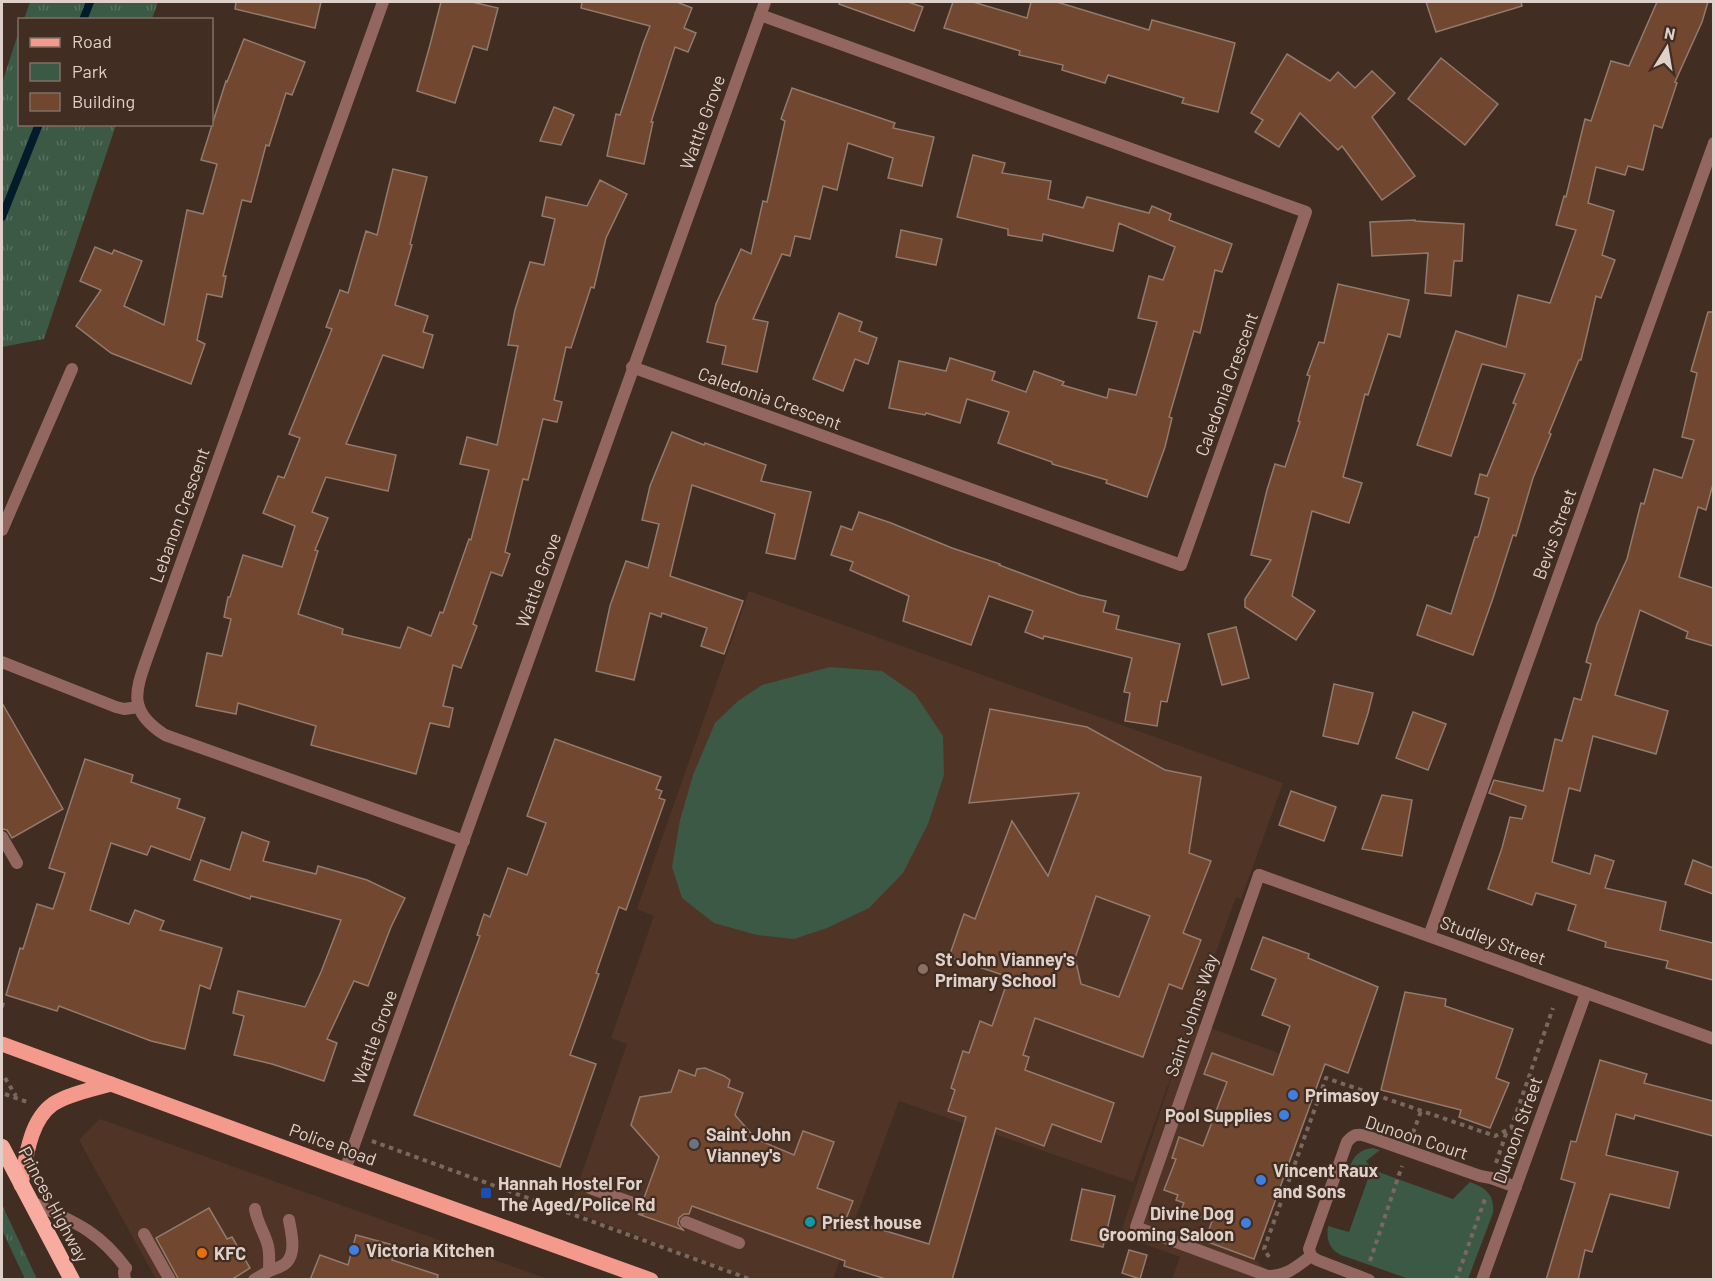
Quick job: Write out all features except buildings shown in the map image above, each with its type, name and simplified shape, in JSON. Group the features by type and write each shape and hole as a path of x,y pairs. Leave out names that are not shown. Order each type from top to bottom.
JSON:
{"highway":[{"name":"Princes Highway","path":"2,1147 72,1280"}],"main road":[{"name":"Police Road","path":"2,1044 651,1280"},
{"path":"21,1185 33,1133 48,1109 64,1099 111,1084"}],"street":[{"name":"Lebanon Crescent","path":"139,707 138,686 147,658 383,2"},
{"name":"Wattle Grove","path":"345,1170 765,2"},
{"name":"Caledonia Crescent","path":"632,367 1181,566 1306,212 760,15"},
{"name":"Bevis Street","path":"1429,936 1713,143"},
{"path":"2,530 72,369"},
{"path":"2,662 124,709 139,707 142,717 165,735 464,841"},
{"path":"2,837 17,863"},
{"name":"Studley Street","path":"1259,875 1713,1039"},
{"name":"Saint Johns Way","path":"1259,875 1136,1227 1268,1276 1278,1276 1289,1272 1311,1256"},
{"name":"Dunoon Street","path":"1482,1280 1586,993"},
{"name":"Dunoon Court","path":"1311,1256 1309,1249 1318,1222 1347,1142 1352,1136 1359,1134 1477,1176 1491,1178 1516,1187"},
{"path":"590,1188 641,1206"},
{"path":"31,1202 93,1233 112,1250 125,1274"},
{"path":"255,1209 258,1225 268,1244 269,1271"},
{"path":"254,1280 286,1263 291,1255 289,1220"},
{"path":"686,1222 739,1243"},
{"path":"144,1234 170,1280"},
{"path":"1311,1256 1367,1279"}],"path":[{"path":"6,1078 16,1097"},
{"path":"5,1094 33,1104"},
{"path":"1367,1279 1421,1111"},
{"path":"1456,1280 1507,1131"},
{"path":"357,1136 752,1280"}],"shaded area":[{"name":"St John Vianney's Primary School","path":"749,591 1283,783 1241,899 1236,897 1191,1021 1323,1069 1254,1259 1277,1279 1172,1279 1180,1257 1120,1235 1181,1049 1133,1182 899,1101 833,1279 752,1279 569,1210 627,1044 611,1038 654,916 637,909"},
{"path":"100,1119 548,1279 156,1279 79,1140"}],"green space":[{"path":"30,2 158,2 152,18 24,18"},
{"path":"18,34 18,126 116,126 44,339 2,347 2,83"},
{"path":"830,667 882,671 915,694 943,736 944,775 928,824 903,873 869,908 827,928 794,939 757,935 714,923 682,898 672,867 680,820 693,775 715,723 738,701 762,685"},
{"path":"1373,1148 1380,1150 1366,1161 1373,1170 1453,1199 1470,1182 1481,1187 1491,1197 1493,1213 1468,1279 1409,1279 1341,1255 1331,1247 1328,1239 1328,1226 1349,1232 1369,1176 1349,1169 1360,1152"},
{"path":"2,1204 37,1279 25,1279 2,1230"}],"waterway":[{"path":"84,18 90,2"},
{"path":"2,217 38,126"}],"place":[{"name":"St John Vianney's Primary School","path":"923,969"},
{"name":"Primasoy","path":"1293,1095"},
{"name":"Pool Supplies","path":"1284,1115"},
{"name":"Saint John Vianney's","path":"694,1144"},
{"name":"Vincent Raux and Sons","path":"1261,1180"},
{"name":"Hannah Hostel For The Aged/Police Rd","path":"486,1193"},
{"name":"Priest house","path":"810,1222"},
{"name":"Divine Dog Grooming Saloon","path":"1246,1223"},
{"name":"Victoria Kitchen","path":"354,1250"},
{"name":"KFC","path":"202,1253"}]}
